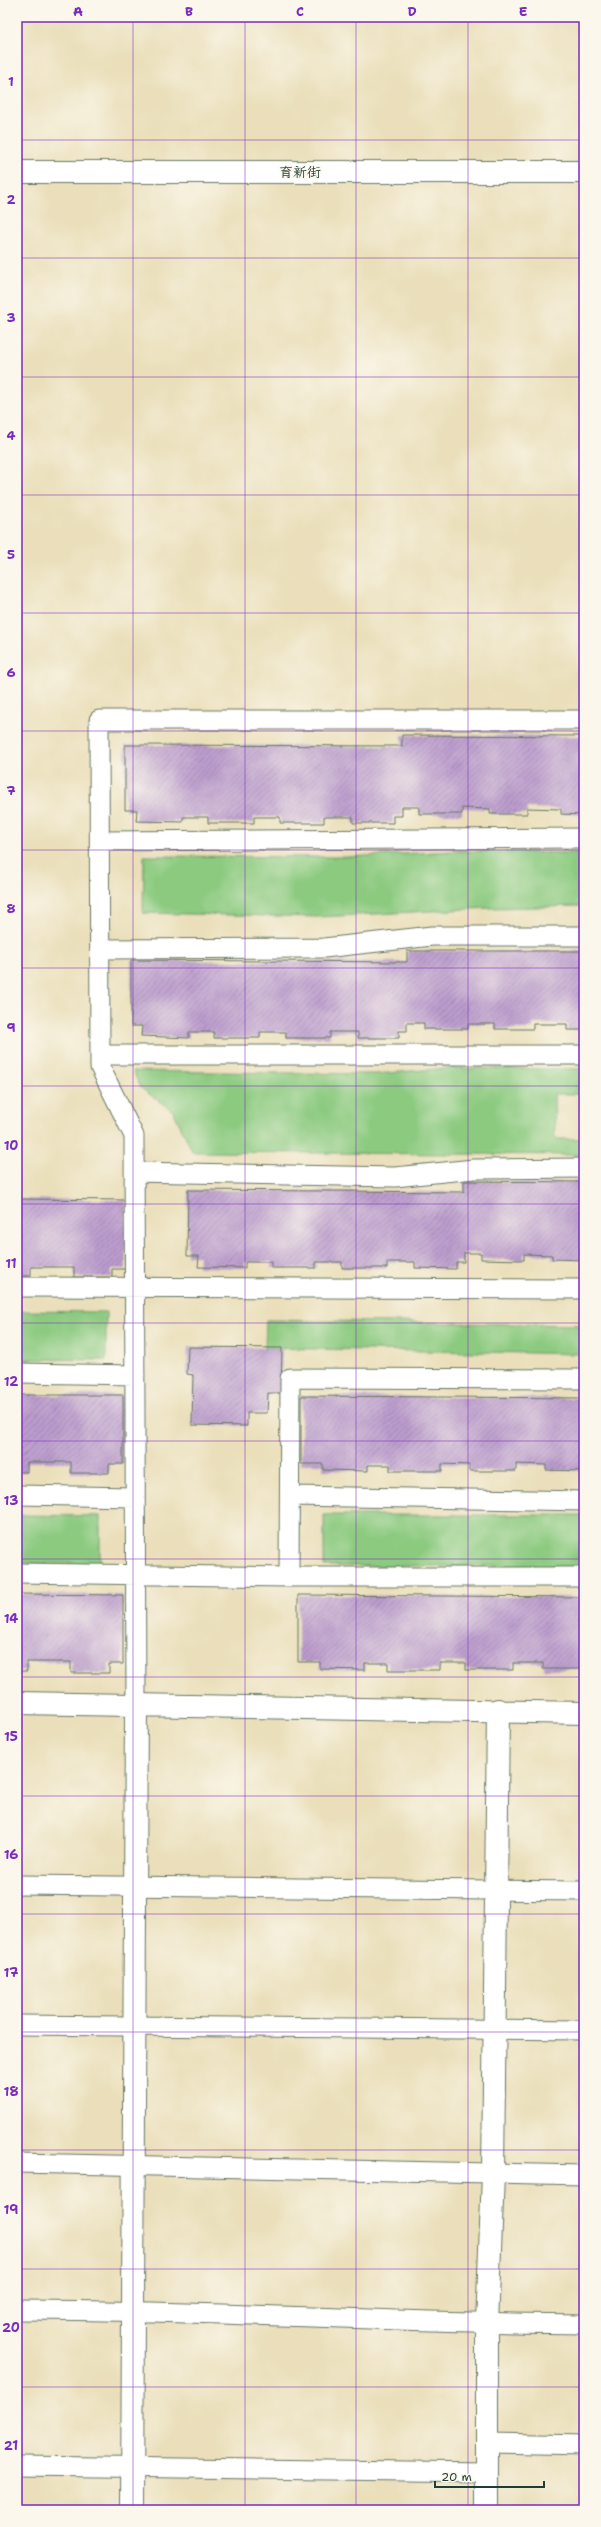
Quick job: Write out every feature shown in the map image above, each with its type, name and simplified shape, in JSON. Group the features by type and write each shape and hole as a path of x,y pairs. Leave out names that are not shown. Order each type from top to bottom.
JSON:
{"street":[{"name":"育新街","path":"17,172 584,172"},
{"path":"17,1703 498,1710 584,1713"},
{"path":"132,2510 136,1705"},
{"path":"487,2510 487,2324 493,2175 498,1710"}],"lane":[{"path":"136,1705 134,1136 100,1067 99,720 584,720"},
{"path":"100,841 584,838"},
{"path":"100,949 324,948 432,936 584,936"},
{"path":"100,1054 584,1054"},
{"path":"134,1172 395,1177 474,1169 584,1168"},
{"path":"17,1287 134,1289 584,1290"},
{"path":"17,1373 135,1375"},
{"path":"289,1577 290,1378 584,1379"},
{"path":"17,1495 135,1497"},
{"path":"290,1496 584,1501"},
{"path":"17,1573 135,1576 584,1577"},
{"path":"17,1885 135,1885 584,1891"},
{"path":"17,2025 134,2024 584,2030"},
{"path":"17,2163 493,2175 584,2175"},
{"path":"17,2310 133,2310 487,2324 584,2324"},
{"path":"487,2443 584,2445"},
{"path":"17,2466 487,2472"}],"green space":[{"path":"453,851 584,853 584,906 488,908 319,917 143,913 144,856 347,857"},
{"path":"448,1068 584,1069 584,1094 554,1094 555,1139 584,1139 584,1155 193,1152 173,1111 141,1088 133,1071 375,1074"},
{"path":"17,1311 106,1312 106,1360 17,1359"},
{"path":"266,1320 584,1325 584,1354 265,1348"},
{"path":"17,1515 100,1516 100,1564 17,1563"},
{"path":"324,1515 584,1515 584,1566 324,1566"}],"building":[{"path":"402,735 584,736 584,815 561,814 561,809 527,808 527,814 490,814 490,809 462,808 462,814 419,814 419,807 402,807 402,816 393,816 393,823 353,823 353,817 324,817 324,823 280,823 280,817 254,817 254,823 208,823 208,817 183,817 183,822 136,821 137,810 125,810 125,745 402,746"},
{"path":"407,951 584,951 584,1030 567,1030 567,1024 533,1024 533,1029 495,1029 495,1024 468,1024 468,1029 424,1029 424,1023 407,1023 407,1031 399,1031 399,1038 358,1038 358,1032 330,1032 330,1038 286,1038 286,1032 260,1032 260,1038 214,1038 214,1032 189,1032 189,1038 141,1036 142,1026 131,1026 131,960 407,962"},
{"path":"464,1181 584,1182 584,1260 552,1259 552,1255 524,1254 524,1260 481,1259 481,1253 464,1253 464,1262 456,1262 456,1269 415,1268 415,1262 387,1262 387,1268 342,1268 342,1262 316,1262 316,1268 271,1268 271,1262 245,1262 245,1268 198,1267 199,1256 187,1256 188,1190 464,1192"},
{"path":"17,1199 126,1200 126,1269 112,1269 112,1277 74,1277 74,1267 31,1267 31,1276 17,1276"},
{"path":"188,1347 282,1348 281,1393 268,1393 267,1413 247,1413 247,1426 192,1425 193,1375 187,1374"},
{"path":"17,1395 123,1395 123,1464 109,1464 109,1473 71,1473 71,1462 27,1462 27,1472 17,1472"},
{"path":"301,1396 584,1398 584,1471 546,1470 546,1465 516,1464 516,1471 469,1471 469,1465 442,1464 442,1471 390,1471 390,1465 368,1465 368,1471 323,1470 323,1464 301,1464"},
{"path":"17,1594 123,1595 123,1664 109,1664 109,1673 71,1673 71,1662 27,1662 27,1671 17,1671"},
{"path":"298,1595 584,1597 584,1669 543,1669 543,1663 513,1663 513,1670 466,1670 466,1663 440,1663 440,1670 388,1670 388,1663 365,1663 365,1670 320,1669 320,1662 298,1662"}]}
